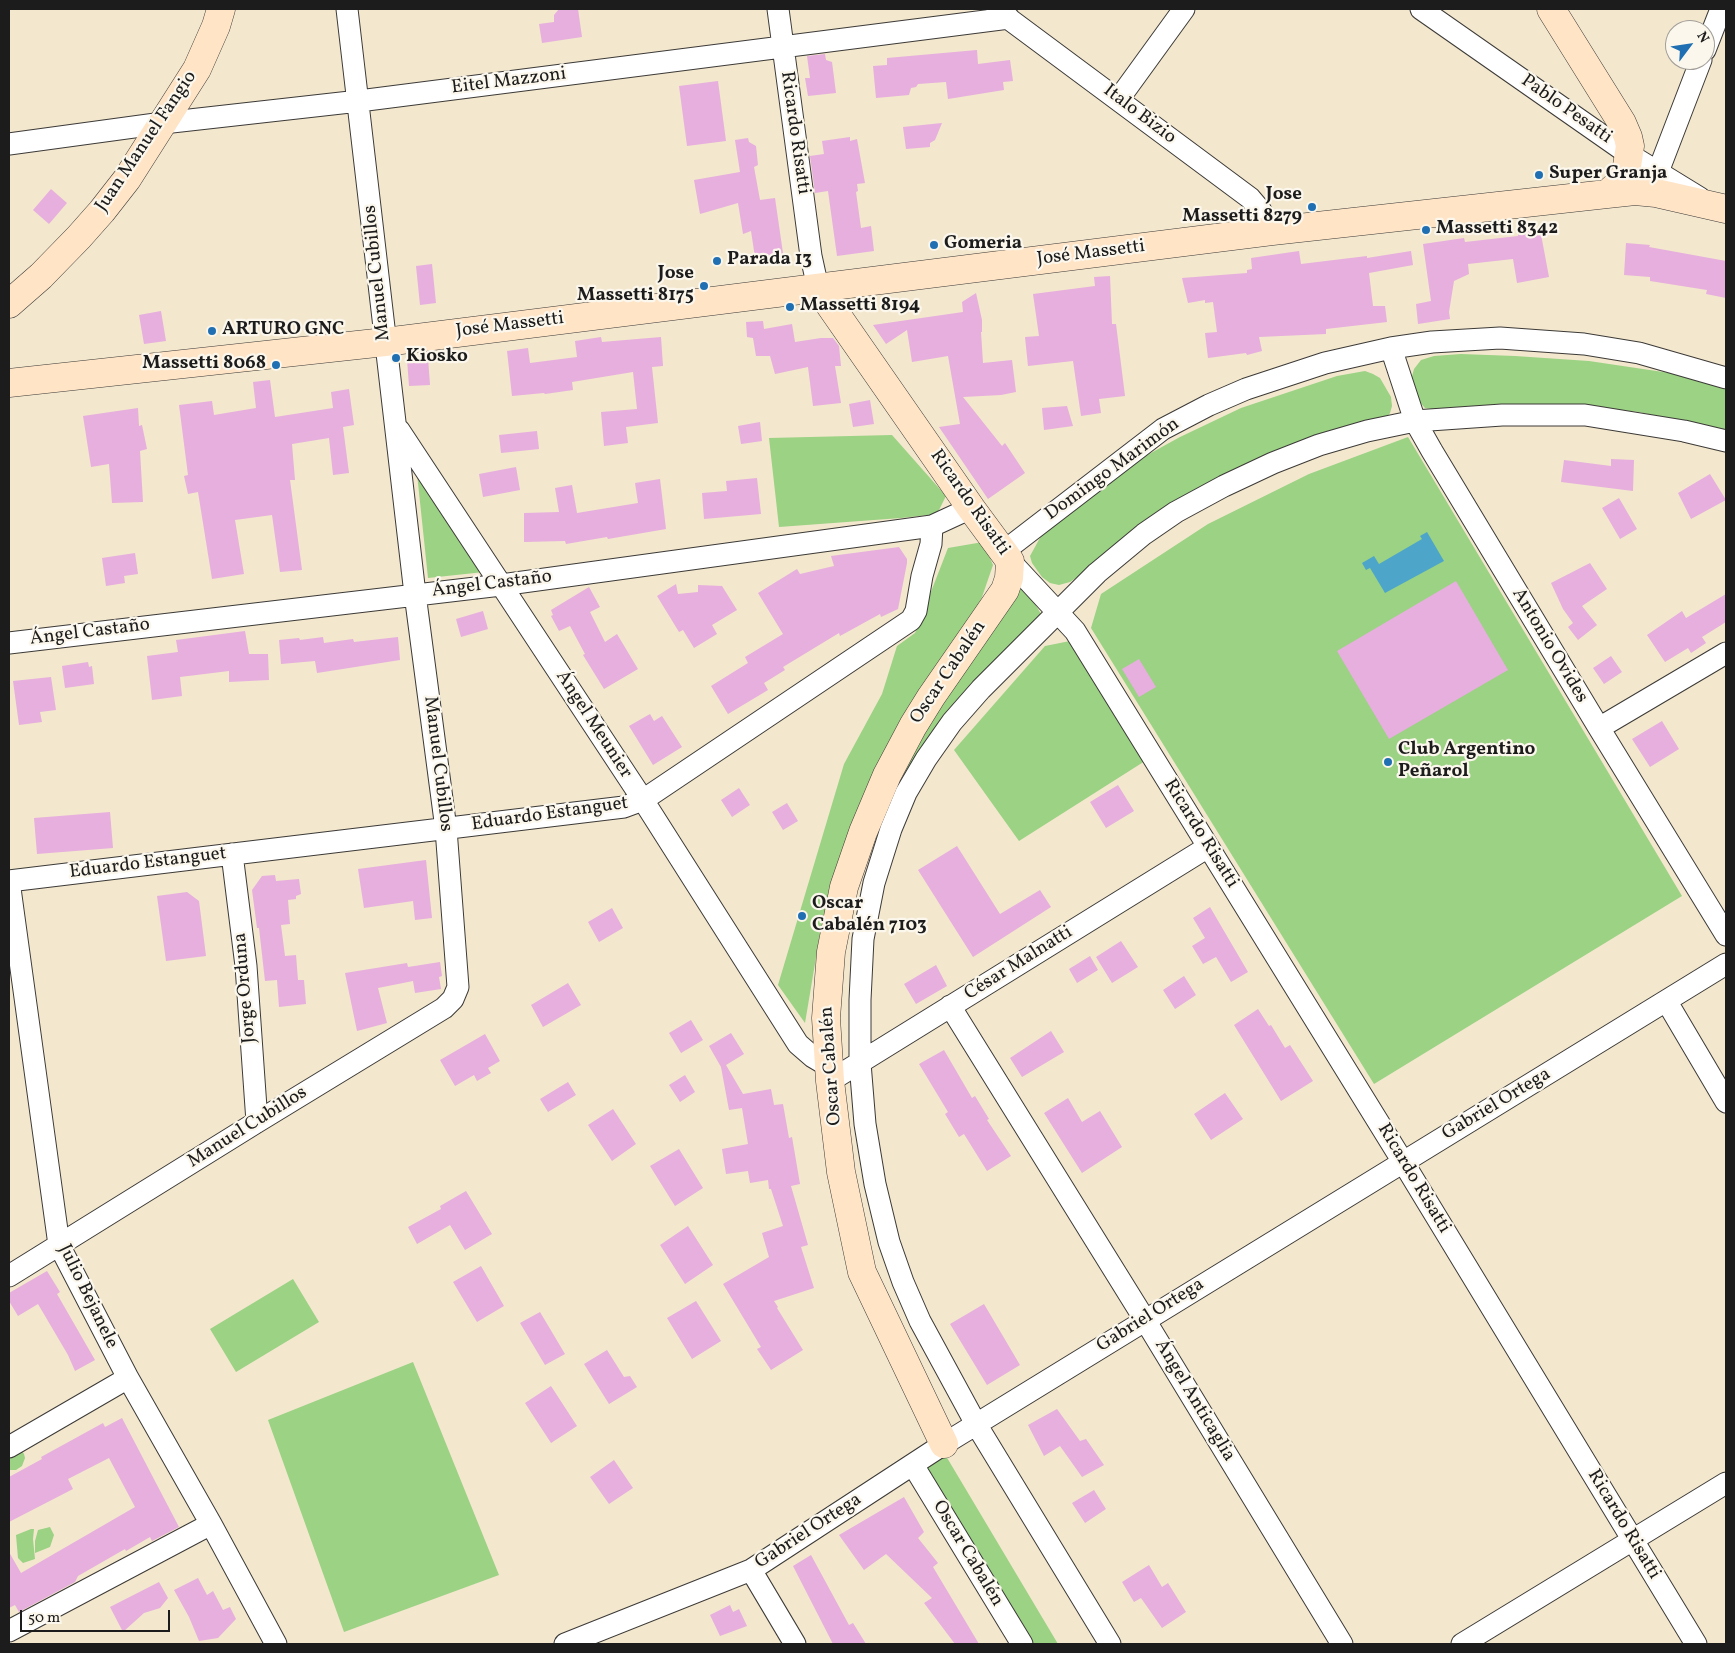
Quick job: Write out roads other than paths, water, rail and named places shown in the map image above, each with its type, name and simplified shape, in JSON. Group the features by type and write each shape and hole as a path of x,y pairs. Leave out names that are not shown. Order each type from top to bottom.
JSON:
{"main road":[{"name":"Juan Manuel Fangio","path":"9,304 41,276 102,211 126,179 197,69 216,26 221,9"},
{"path":"1551,9 1622,122 1630,146 1626,173 1621,182 1607,194"},
{"name":"Pablo Pesatti","path":"1607,194 1636,191 1656,193 1721,208"},
{"name":"José Massetti","path":"9,383 386,342 1272,231 1607,194"},
{"name":"Ricardo Risatti","path":"818,288 1006,557"},
{"name":"Oscar Cabalén","path":"944,1444 862,1272 841,1172 826,1018 831,952 844,887 863,832 887,775 912,726 1005,590 1010,578 1006,557"}],"street":[{"name":"Manuel Cubillos","path":"9,1276 444,1008 453,999 458,987 446,829 415,594 347,9"},
{"name":"Ricardo Risatti","path":"778,9 811,256 818,288"},
{"path":"1118,100 1184,9"},
{"name":"Pablo Pesatti","path":"1421,9 1630,155 1721,208"},
{"path":"1715,24 1721,9"},
{"name":"Eitel Mazzoni","path":"9,144 163,123 359,101 783,47 1002,14"},
{"name":"Italo Bizio","path":"1002,14 1250,198 1261,211 1272,231"},
{"path":"1658,172 1697,70"},
{"name":"Domingo Marimón","path":"1006,557 1163,429 1209,406 1274,379 1325,363 1391,348 1432,342 1500,338 1584,344 1639,353 1726,378"},
{"name":"Antonio Ovides","path":"1391,348 1415,421 1432,451 1726,935"},
{"path":"1110,1644 976,1424 920,1321 903,1282 889,1242 875,1184 865,1124 860,1063 860,1000 863,939 874,884 891,829 906,793 926,759 952,722 981,689 1097,573 1144,534 1176,512 1224,486 1273,463 1320,445 1367,431 1415,421 1502,415 1585,416 1664,427 1726,441"},
{"name":"Ángel Meunier","path":"396,426 643,800 798,1044 830,1074"},
{"name":"Ángel Castaño","path":"9,643 501,585 932,526 971,508"},
{"name":"Eduardo Estanguet","path":"9,881 624,807 643,800 911,620 916,611 922,576 931,544 932,526"},
{"name":"Ricardo Risatti","path":"1006,557 1075,631 1403,1162 1696,1644"},
{"path":"1599,728 1726,653"},
{"name":"César Malnatti","path":"830,1074 860,1063 1208,847"},
{"name":"Jorge Orduna","path":"232,854 246,966 257,1122"},
{"name":"Julio Bejanele","path":"9,881 59,1245 128,1378 211,1524 276,1644"},
{"name":"Gabriel Ortega","path":"565,1644 751,1570 976,1424 1667,1002 1726,964"},
{"path":"1667,1002 1726,1102"},
{"name":"Ángel Anticaglia","path":"950,1006 1342,1644"},
{"path":"9,1447 128,1378"},
{"name":"Oscar Cabalén","path":"913,1465 1022,1644"},
{"path":"1462,1644 1726,1483"},
{"path":"9,1631 211,1524"},
{"path":"751,1570 795,1644"}],"water":[{"path":"1427,532 1444,561 1385,593 1370,568 1366,570 1362,563 1374,556 1379,564 1422,539 1420,536"}],"place":[{"name":"Super Granja","path":"1539,175"},
{"name":"Jose Massetti 8279","path":"1312,207"},
{"name":"Massetti 8342","path":"1426,230"},
{"name":"Gomeria","path":"934,245"},
{"name":"Parada 13","path":"717,261"},
{"name":"Jose Massetti 8175","path":"704,286"},
{"name":"Massetti 8194","path":"790,307"},
{"name":"ARTURO GNC","path":"212,331"},
{"name":"Kiosko","path":"396,358"},
{"name":"Massetti 8068","path":"276,365"},
{"name":"Club Argentino Peñarol","path":"1388,762"},
{"name":"Oscar Cabalén 7103","path":"802,916"}]}
